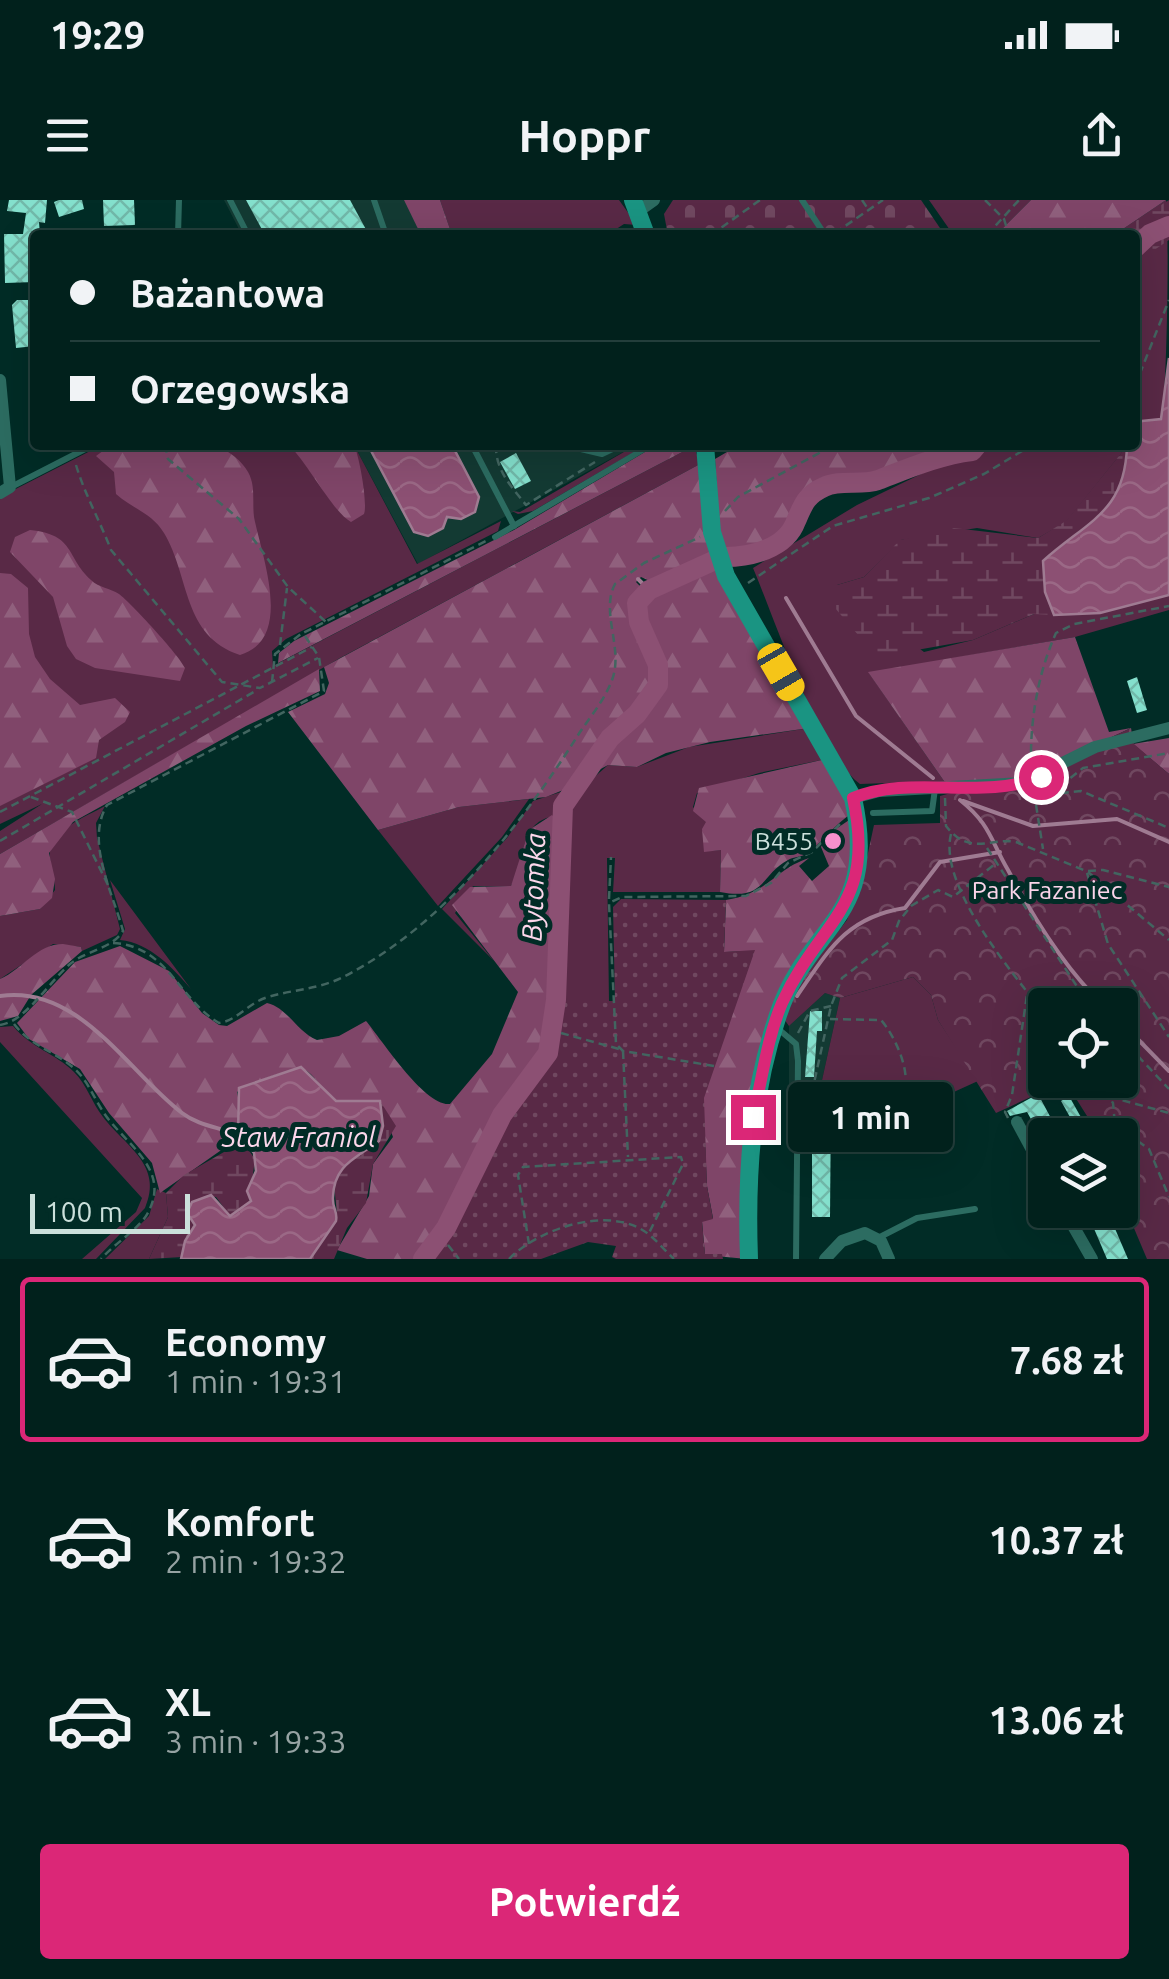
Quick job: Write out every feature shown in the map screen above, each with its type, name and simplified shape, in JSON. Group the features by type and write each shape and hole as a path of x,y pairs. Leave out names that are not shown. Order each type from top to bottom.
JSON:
{"street":[{"path":"645,203 646,230"},
{"path":"0,380 5,490"},
{"path":"705,450 712,532 734,591 861,809 860,855 846,906 791,985 775,1026 753,1117 747,1178 749,1259"},
{"path":"861,809 880,791 940,792 1032,780 1094,746 1169,728"},
{"path":"1017,1122 1028,1142"},
{"path":"1074,1228 1092,1259"},
{"path":"825,1259 853,1235 878,1238 889,1259"}],"lane":[{"path":"178,230 180,200"},
{"path":"230,200 245,230"},
{"path":"374,200 384,230"},
{"path":"802,200 822,230"},
{"path":"5,490 81,450"},
{"path":"475,450 514,526"},
{"path":"585,450 602,454 610,450"},
{"path":"495,536 643,450"},
{"path":"861,809 930,812 936,807 940,792"},
{"path":"775,1026 796,1044 796,1259"},
{"path":"878,1238 918,1218 976,1209"}],"path":[{"path":"718,230 760,200"},
{"path":"862,200 869,210"},
{"path":"840,230 884,200"},
{"path":"985,200 1004,220 1007,230"},
{"path":"993,230 1020,200"},
{"path":"1140,373 1169,300"},
{"path":"166,450 168,459 219,498 251,532 288,587 326,622"},
{"path":"496,450 514,496 526,505 594,464 596,459"},
{"path":"113,943 138,948 164,964 219,1022 231,1020 248,1005 266,998 327,984 385,951 434,912 504,839 551,779 605,693 616,658 610,608 615,584 644,562 712,532 738,497 825,450"},
{"path":"734,591 832,526 929,498 984,474 1024,450"},
{"path":"72,454 84,495 108,533 111,550 210,672 222,682 260,688"},
{"path":"279,649 302,633 495,536"},
{"path":"272,682 288,587"},
{"path":"1043,850 1032,780 1031,739 1044,659 1056,633 1074,624 1169,606"},
{"path":"0,1025 13,1023 74,960 113,943 123,931 99,840 101,816 107,805 324,692 319,657 302,633"},
{"path":"0,812 312,647"},
{"path":"0,841 58,804 319,657"},
{"path":"1049,795 1082,768 1169,753"},
{"path":"1035,796 1081,791 1169,828"},
{"path":"940,792 944,820 951,833 949,862 980,925 1027,992 1013,1064 1012,1095 1005,1112"},
{"path":"30,797 72,812 99,874 109,886"},
{"path":"609,906 622,896 746,896 771,882 788,863 805,858 838,824 861,809"},
{"path":"951,833 986,847 1001,841 1043,850 1086,871 1169,940"},
{"path":"986,847 1078,988"},
{"path":"611,858 614,1040 622,1050 628,1159"},
{"path":"798,1089 814,1083 830,1006 842,978 892,940 899,921 911,906 938,890 953,897 994,862"},
{"path":"1086,871 1103,870 1169,887"},
{"path":"1086,871 1108,944 1169,1036"},
{"path":"796,1044 799,1027 810,1011 830,1006"},
{"path":"828,1019 880,1020 891,1032 906,1089 899,1103 866,1119 865,1147 877,1153"},
{"path":"13,1023 30,1042 79,1073 108,1118 138,1148 152,1175 154,1193 146,1216 101,1259"},
{"path":"560,1033 622,1050 714,1066"},
{"path":"1138,1057 1169,1089"},
{"path":"1109,1098 1115,1126 1150,1150 1169,1197"},
{"path":"1113,1098 1169,1113"},
{"path":"529,1244 518,1175 523,1167 682,1157 683,1164 648,1234"},
{"path":"509,1259 529,1244 590,1220 636,1227 674,1259"},
{"path":"448,1245 459,1259"}],"shaded area":[{"path":"224,200 406,200 419,230 239,230"},
{"path":"357,450 627,450 418,564"},
{"path":"825,993 840,998 819,1094 789,1096 789,1026"}],"green space":[{"path":"404,200 440,200 450,230 419,230"},
{"path":"440,200 619,200 637,225 624,224 615,230 450,230"},
{"path":"673,200 921,200 941,230 667,230 664,214"},
{"path":"929,200 1031,200 1001,230 950,230"},
{"path":"1031,200 1166,200 1121,230 1001,230"},
{"path":"1166,200 1163,403 1161,419 1140,423 1140,230 1121,230"},
{"path":"1169,200 1169,240 1140,260 1140,230 1122,230"},
{"path":"92,450 357,450 417,564 501,521 498,531 286,639 272,651 273,666 686,450 695,450 700,464 340,658 0,854 0,831 42,804 0,824 0,497"},
{"path":"104,450 225,450 245,468 252,483 254,517 270,594 266,632 257,646 240,655 207,634 190,603 164,533 148,516 116,494 114,472 96,456"},
{"path":"293,450 356,450 364,514 351,522 344,517"},
{"path":"627,450 637,450 533,511 518,514 512,511 520,512"},
{"path":"648,450 686,450 278,663 279,653 294,641 514,530"},
{"path":"730,450 957,450 873,477 825,482 805,496 792,524 766,547 746,554 725,554 720,540 715,459"},
{"path":"971,450 1124,450 1066,522 1038,538 977,528 901,540 864,577 837,585 924,652 973,640 1034,614 1100,613 1169,595 1169,610 1075,637 869,673 944,781 860,784 845,769 814,717 753,568 857,505"},
{"path":"1127,450 1125,469 1111,502 1043,561 1045,592 1054,615 1034,614 973,640 877,657 835,608 837,585 864,577 900,540 954,528 1038,538 1066,521"},
{"path":"700,464 716,556 654,583 641,577 636,582 643,589 632,613 655,668 653,691 613,731 573,786 546,797 459,807 378,830 288,712 325,694 329,683 324,667"},
{"path":"30,530 63,542 91,580 119,594 134,608 181,661 185,668 180,681 95,668 76,659 67,646 53,597 10,552 15,537"},
{"path":"716,564 809,728 710,742 666,753 637,767 608,765 597,771 616,741 652,707 664,683 662,661 644,620 645,599"},
{"path":"0,573 11,574 28,588 29,634 35,657 50,679 80,705 115,698 130,712 125,722 99,740 96,758 0,806"},
{"path":"1075,637 1109,732 1131,728 1026,777 951,784 944,781 868,672"},
{"path":"319,669 320,691 246,726 73,822 49,853 55,879 52,898 40,909 0,916 0,854"},
{"path":"809,728 826,759 759,773 697,793 693,807 707,822 704,851 721,850 720,892 613,892 615,858 607,858 609,1001 559,1001 566,813 574,795 608,765 637,767 689,747"},
{"name":"Park Fazaniec","path":"1131,728 1134,744 1169,774 1169,1259 1147,1259 1134,1228 1138,1228 1138,1118 1088,1118 1076,1098 1138,1098 1138,988 1028,988 1029,1098 996,1113 938,1020 931,995 913,977 840,998 825,993 789,1026 784,1019 804,976 847,920 862,881 874,825 940,823 940,796 951,793 951,784 1026,777"},
{"path":"1169,738 1169,774 1133,744"},
{"path":"826,759 853,813 811,850 779,866 754,890 720,892 721,850 704,852 702,829 706,822 693,811 699,788"},
{"path":"567,790 556,801 556,816 544,819 529,833 511,886 473,886 455,913 494,961 442,909 507,838 533,801"},
{"path":"529,799 502,837 438,906 378,830 459,807"},
{"path":"105,806 96,823 97,838 120,929 117,935 82,951 81,947 53,944 0,979 0,916 40,909 55,890 50,858 55,840 69,826"},
{"path":"552,815 561,824 555,1001 547,1052 501,1114 444,1228 420,1259 367,1259 337,1250 369,1196 373,1164 393,1137 380,1101 336,1101 311,1074 302,1070 261,1080 237,1092 242,1118 237,1139 160,1193 152,1163 109,1113 80,1069 29,1039 17,1023 75,962 120,946 169,971 202,1013 219,1025 227,1026 267,1003 317,1040 339,1036 366,1021 417,1084 440,1102 450,1104 492,1054 518,992 452,905 470,887 511,886 529,830"},
{"path":"855,816 854,875 774,1018 747,1259 705,1255 702,1221 713,1218 707,1186 703,1097 754,951 724,952 726,900 762,887 809,858 799,866 812,881 829,866 821,847 825,840 831,849 840,843 833,831"},
{"path":"110,880 191,989 151,951 120,940 125,929"},
{"path":"621,899 726,900 724,952 755,950 704,1098 707,1186 713,1219 702,1222 705,1254 722,1254 723,1259 616,1259 612,1257 616,1246 588,1242 541,1259 432,1259 448,1241 496,1139 545,1068 557,1034 559,1001 615,1001 613,907"},
{"path":"63,944 81,947 82,951 31,995 18,1016 0,1021 0,979 45,948"},
{"path":"913,977 931,995 938,1020 978,1081 945,1096 837,1123 833,1093 819,1094 840,998"},
{"path":"559,1001 555,1039 545,1068 496,1139 448,1241 432,1259 426,1259 439,1244 491,1137 549,1055"},
{"path":"13,1026 74,1072 103,1117 146,1168 150,1193 145,1208 96,1259 82,1259 136,1212 142,1198 0,1042 0,1027"},
{"path":"380,1101 396,1126 373,1164 366,1203 347,1228 334,1259 310,1259 336,1221 338,1174 371,1141"},
{"path":"238,1135 255,1159 249,1205 230,1216 216,1197 206,1196 187,1213 195,1225 185,1241 182,1257 149,1259 168,1217 166,1193 184,1175 224,1152"},
{"path":"157,1189 166,1193 168,1217 149,1259 105,1259 149,1216"}],"water":[{"path":"1169,358 1169,595 1100,613 1054,615 1045,592 1043,561 1101,514 1119,487 1127,450 1140,450 1140,423 1161,419"},
{"path":"371,450 455,450 479,497 475,512 461,519 447,517 443,528 428,536 414,532"},
{"name":"Staw Franiol","path":"301,1067 336,1101 380,1101 383,1126 379,1141 342,1169 334,1186 336,1221 310,1259 181,1259 185,1241 195,1225 187,1213 192,1202 211,1195 230,1216 251,1201 247,1191 256,1171 254,1153 238,1135 239,1088"}],"building":[{"path":"9,200 47,200 45,223 39,222 40,230 30,230 30,282 5,283 4,234 23,234 26,213 7,211"},
{"path":"82,200 84,209 59,217 54,202"},
{"path":"103,200 134,200 135,225 104,226"},
{"path":"246,200 350,200 366,230 262,230"},
{"path":"17,300 30,300 30,347 16,348 12,305"},
{"path":"516,453 531,481 515,489 500,462"},
{"path":"1137,677 1147,710 1137,713 1127,681"},
{"path":"810,1011 822,1011 822,1031 817,1031 814,1077 805,1077"},
{"path":"1031,1098 1040,1098 1051,1118 1030,1118 1027,1112 1010,1116 1007,1111"},
{"path":"1070,1098 1081,1118 1070,1118 1061,1101"},
{"path":"812,1099 831,1099 830,1217 812,1217"},
{"path":"1094,1228 1115,1228 1128,1259 1107,1259"}],"waterway":[{"name":"Bytomka","path":"1140,243 1169,226"},
{"name":"Bytomka","path":"725,557 756,553 776,545 791,531 809,497 824,487 878,480 973,450"},
{"name":"Bytomka","path":"423,1259 446,1228 502,1115 548,1053 556,1000 563,806 610,738 637,714 658,685 658,665 639,622 637,603 649,590 713,561"},
{"path":"638,579 649,590"},
{"path":"786,598 856,716 933,778"},
{"path":"960,800 984,825 1051,942 1088,988"},
{"path":"963,801 1033,826 1117,819 1169,842"},
{"path":"797,996 840,938 868,919 905,908 940,862 1000,852"},
{"path":"0,996 28,996 54,1003 78,1017 182,1113 238,1135"},
{"path":"1138,1039 1169,1071"}],"place":[{"name":"B455","path":"833,841"}],"route":[{"path":"753,1117 781,1006 791,985 842,915 854,881 860,829 853,798 880,791 977,788 1041,777"}]}
